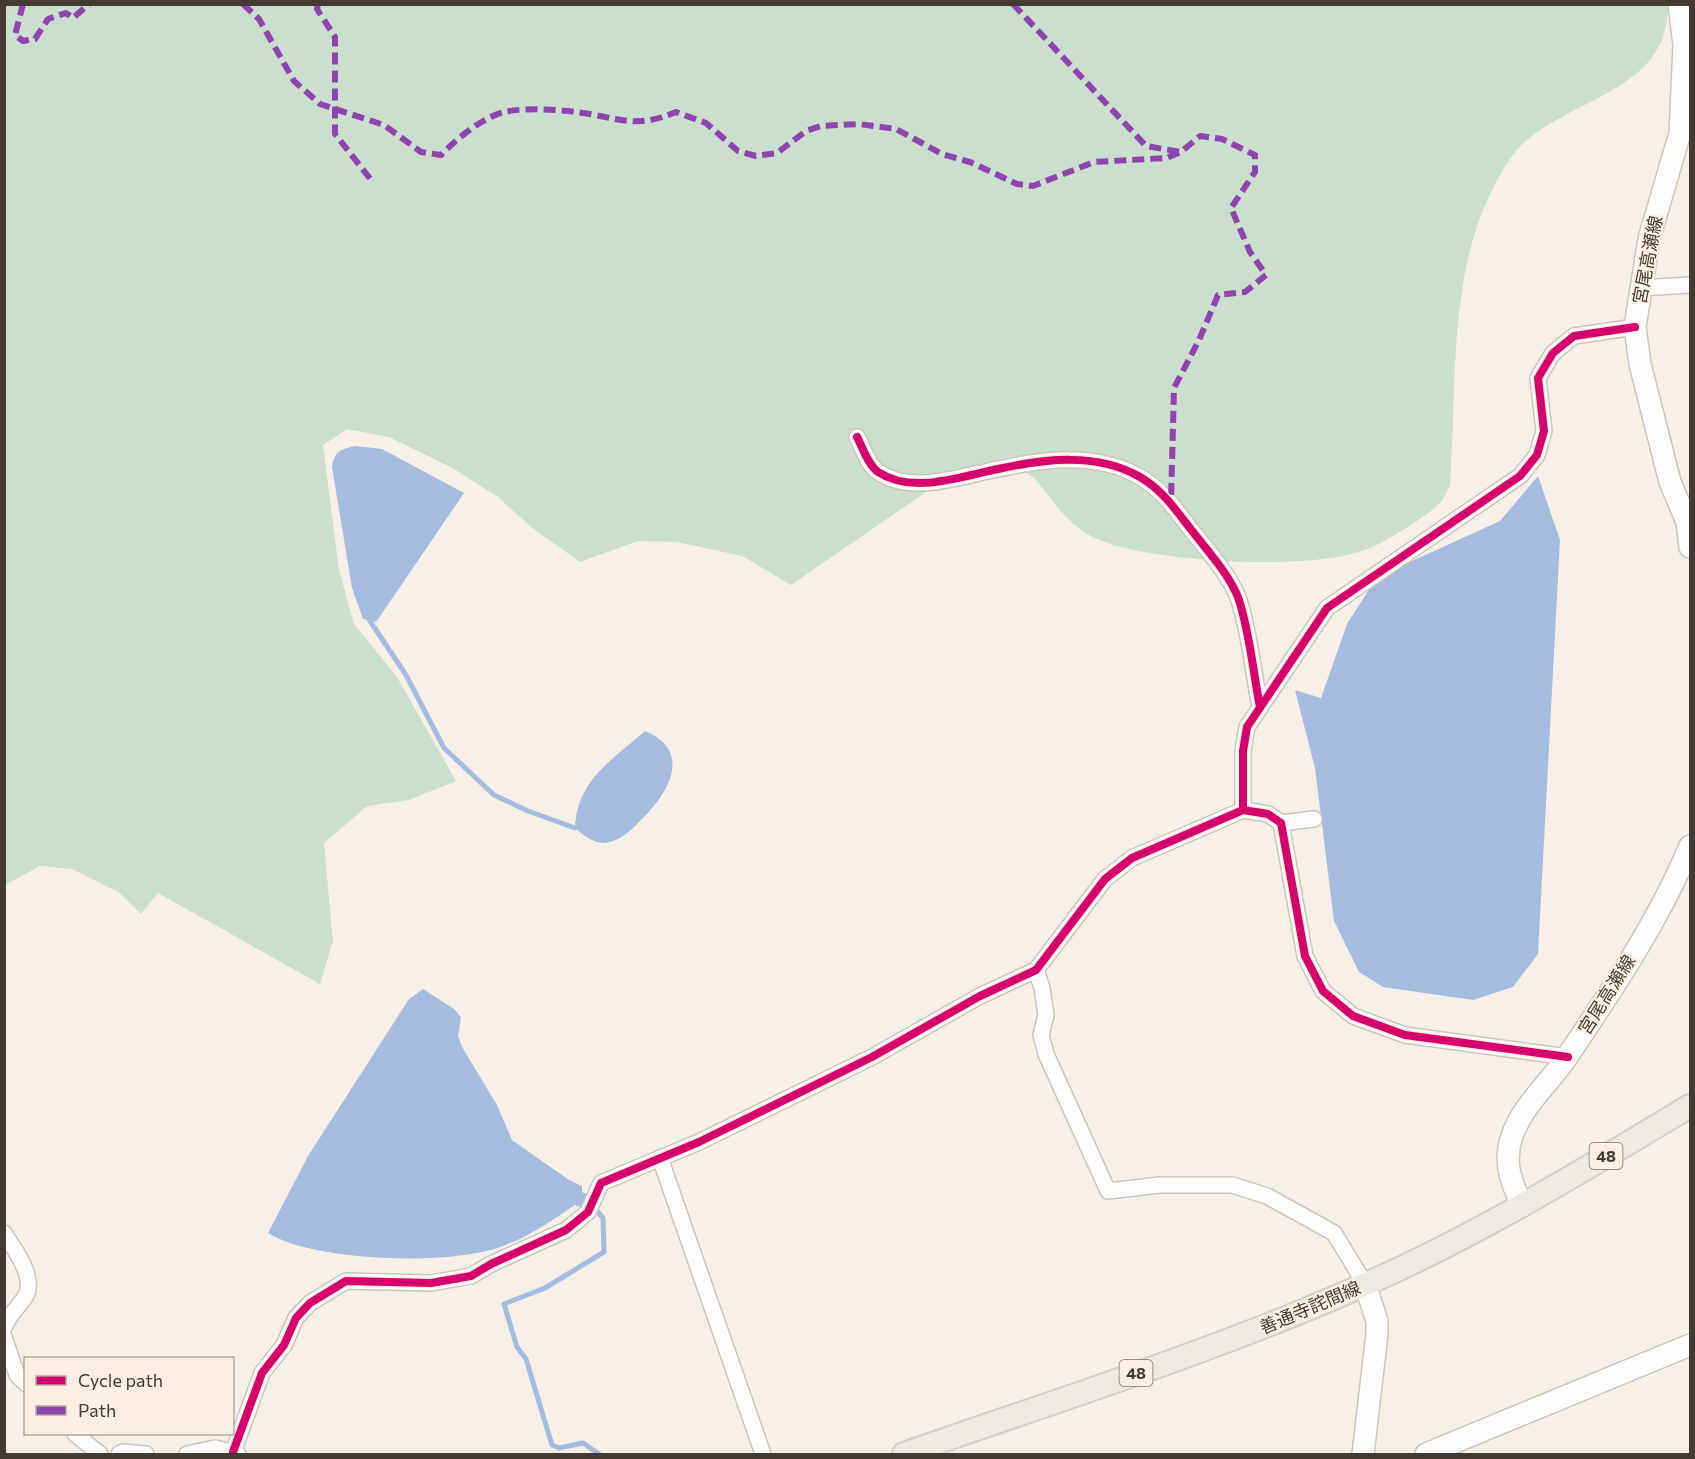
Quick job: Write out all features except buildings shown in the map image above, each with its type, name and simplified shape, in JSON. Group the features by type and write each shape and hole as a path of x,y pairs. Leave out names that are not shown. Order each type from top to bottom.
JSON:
{"main road":[{"name":"宮尾高瀬線","path":"1679,4 1684,45 1680,133 1649,239 1635,327 1640,364 1670,482 1687,522 1690,547"},
{"name":"宮尾高瀬線","path":"1522,1206 1510,1179 1507,1161 1512,1137 1522,1114 1568,1057 1670,894 1690,846"},
{"name":"善通寺詫間線","path":"904,1455 1264,1328 1365,1284 1522,1206 1690,1106"},
{"path":"1364,1455 1377,1334 1377,1321 1365,1284"},
{"path":"1426,1455 1538,1406 1690,1345"}],"street":[{"path":"1640,288 1690,285"},
{"path":"1243,810 1243,751 1246,727 1290,658 1327,608 1520,476 1537,455 1544,431 1539,378 1553,353 1574,336 1635,327"},
{"path":"857,437 872,466 878,472 900,482 942,482 999,468 1078,459 1107,464 1140,477 1171,501 1209,548 1238,598 1260,707"},
{"path":"187,1455 215,1448 235,1453 262,1373 284,1345 296,1318 310,1303 346,1281 431,1283 471,1276 491,1264 566,1230 588,1212 601,1183 699,1142 872,1057 980,996 1036,970 1105,879 1131,858 1243,810 1268,814 1281,823 1314,819"},
{"path":"1281,823 1305,956 1323,991 1353,1016 1405,1035 1568,1057"},
{"path":"1036,970 1042,988 1046,1015 1041,1035 1046,1054 1108,1191 1160,1185 1232,1185 1267,1196 1334,1233 1365,1284"},
{"path":"660,1158 763,1455"},
{"path":"4,1233 27,1274 26,1295 8,1315 4,1328"},
{"path":"4,1337 17,1375 24,1382"},
{"path":"76,1435 100,1455"},
{"path":"119,1455 123,1452 146,1455"}],"green space":[{"path":"5,5 1669,5 1662,40 1650,60 1633,77 1545,127 1526,141 1510,159 1489,196 1474,235 1459,317 1450,485 1434,509 1370,548 1312,560 1234,562 1155,554 1122,547 1097,539 1076,526 1061,512 1038,483 1025,472 1009,465 986,465 955,472 791,585 742,556 677,542 638,541 580,562 531,527 498,497 454,469 389,437 347,429 323,445 339,570 354,624 397,677 456,781 409,800 367,806 324,843 333,941 320,984 158,893 141,914 120,893 72,869 40,866 5,885"}],"water":[{"path":"356,446 382,449 464,493 376,622 363,619 352,588 332,467 334,457 339,452"},
{"path":"1538,476 1560,540 1538,954 1513,987 1473,1000 1383,987 1359,972 1334,921 1315,768 1295,690 1321,698 1347,624 1377,577 1500,521"},
{"path":"645,731 659,739 668,748 672,759 669,782 654,805 626,834 609,842 599,843 592,840 575,828 582,797 598,772"},
{"path":"423,989 454,1009 461,1017 458,1036 462,1047 497,1105 512,1140 569,1180 582,1186 582,1192 591,1196 584,1208 575,1205 531,1233 503,1246 452,1256 384,1258 349,1255 289,1243 268,1233 308,1156 409,999"}],"waterway":[{"path":"370,621 406,675 444,748 494,795 528,811 575,828"},
{"path":"596,1210 603,1218 604,1252 545,1288 504,1304 517,1347 526,1359 552,1445 559,1448 583,1443 599,1454"}],"marked path":[{"path":"23,4 15,35 23,41 35,39 48,19 66,13 73,18 89,4"},
{"path":"243,4 259,19 294,81 320,104 384,125 421,152 441,155 459,138 486,120 502,113 526,109 580,112 633,121 652,120 676,112 706,123 738,151 756,156 777,153 806,131 821,126 859,124 896,129 942,154 970,162 1017,184 1033,186 1094,162 1166,158 1181,152"},
{"path":"318,4 317,9 335,37 335,134 372,181"},
{"path":"1013,4 1146,146 1181,152 1200,136 1222,139 1255,155 1255,172 1231,208 1250,252 1266,275 1245,292 1218,295 1199,340 1174,388 1171,501"}],"cycle path":[{"path":"1243,810 1243,751 1247,727 1327,608 1520,476 1537,455 1544,431 1538,378 1553,353 1574,336 1635,327"},
{"path":"857,437 874,469 892,479 906,482 937,482 1016,465 1070,460 1106,464 1123,469 1149,483 1176,510 1231,582 1246,626 1260,707"},
{"path":"233,1452 262,1373 284,1345 296,1318 310,1303 346,1281 431,1283 471,1276 491,1264 566,1230 588,1212 601,1183 699,1142 872,1057 980,996 1036,970 1105,879 1132,858 1243,810 1268,814 1281,823 1305,956 1323,991 1353,1016 1405,1035 1568,1057"}]}
